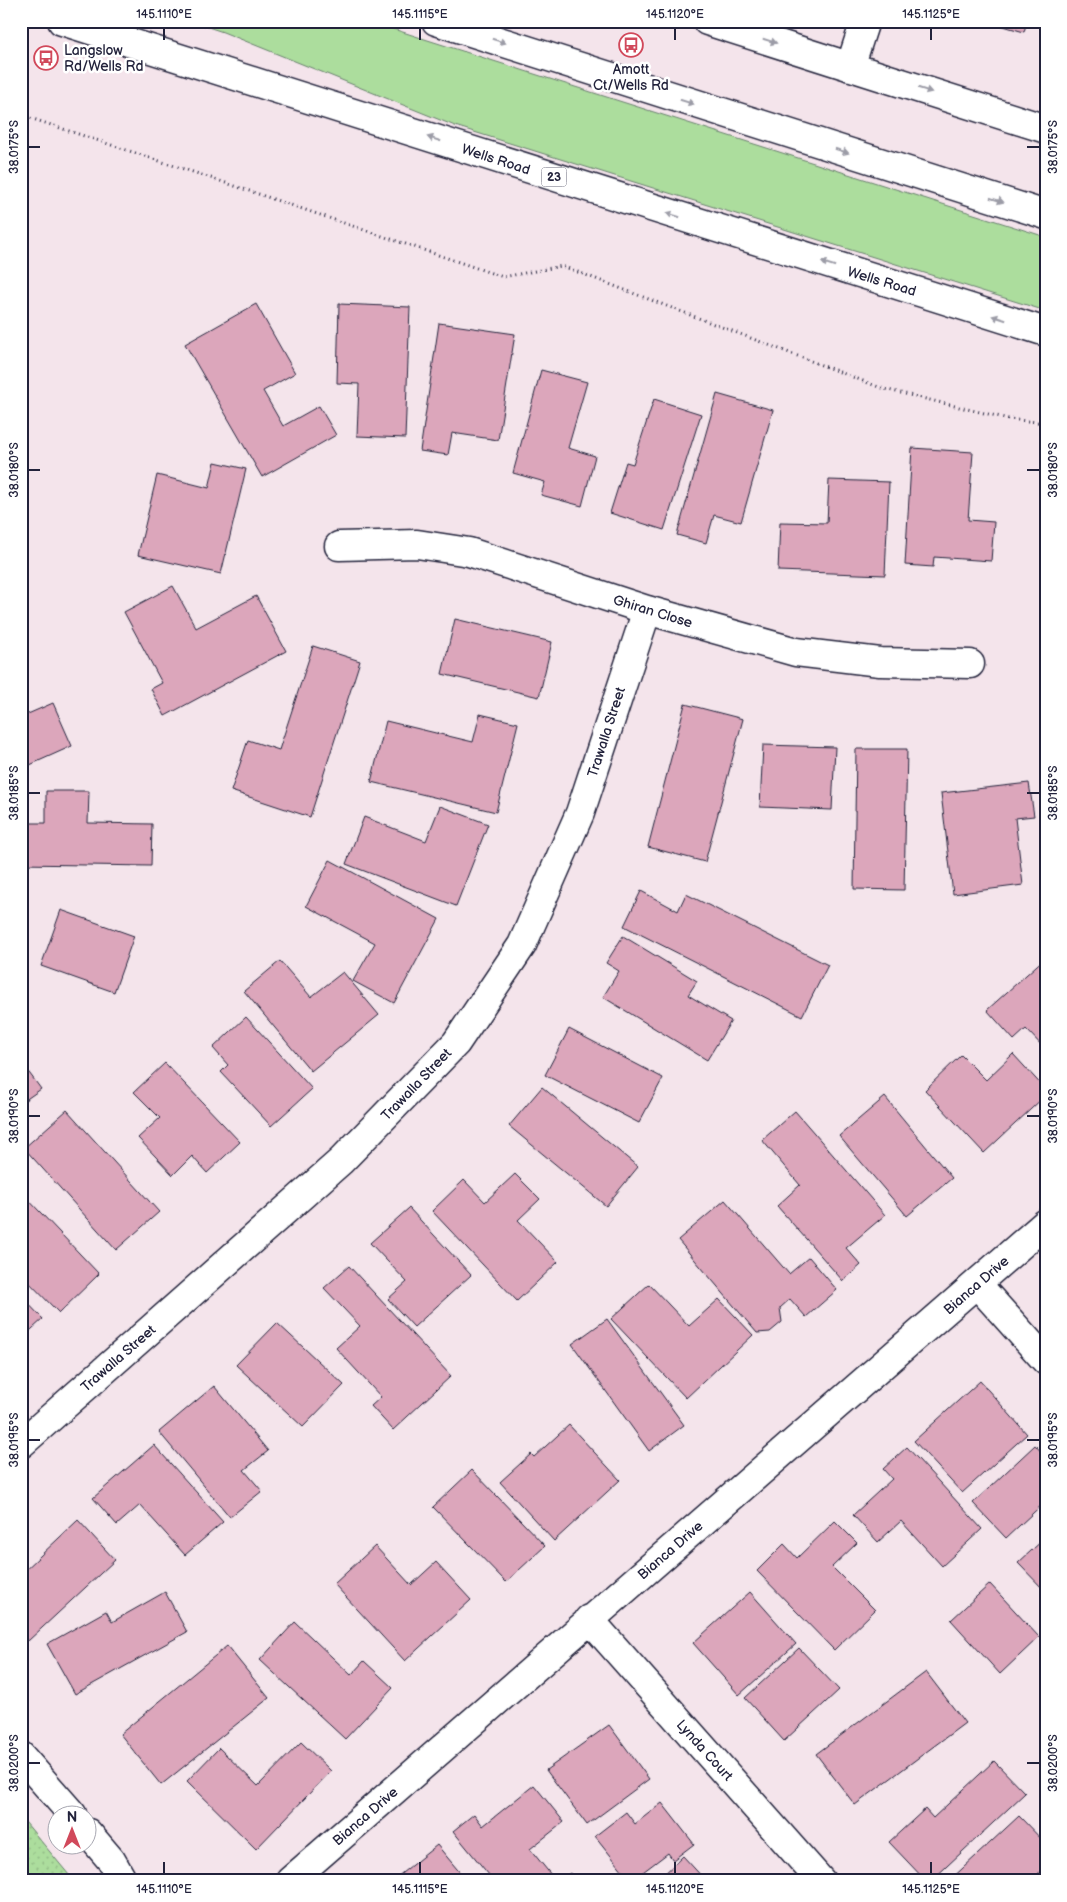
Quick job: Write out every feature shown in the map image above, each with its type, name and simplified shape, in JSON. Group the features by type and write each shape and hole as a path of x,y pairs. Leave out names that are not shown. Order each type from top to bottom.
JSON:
{"street":[{"name":"Wells Road","path":"62,21 1046,332"},
{"path":"436,21 1046,215"},
{"path":"707,21 1046,129"},
{"path":"850,67 864,21"},
{"name":"Ghiran Close","path":"339,546 418,544 469,552 646,610 796,652 880,662 970,664"},
{"name":"Trawalla Street","path":"21,1444 341,1161 456,1043 522,945 580,813 646,610"},
{"name":"Bianca Drive","path":"292,1880 589,1619 1046,1223"},
{"path":"977,1284 1046,1361"},
{"name":"Lynda Court","path":"589,1619 821,1881"},
{"path":"21,1756 63,1804"},
{"path":"98,1846 117,1870 139,1881"}],"path":[{"path":"21,115 220,180 503,278 562,266 884,389 1008,419 1046,423"}],"green space":[{"path":"190,21 368,21 1046,237 1046,311 455,126 223,32"},
{"path":"21,1817 48,1850 48,1854 52,1854 74,1881 21,1881"}],"building":[{"path":"986,21 1027,21 1024,32"},
{"path":"256,304 295,373 263,391 283,426 319,406 336,435 262,477 185,344"},
{"path":"339,304 410,307 405,438 357,436 359,384 337,383"},
{"path":"439,323 515,334 498,440 452,433 448,455 420,451"},
{"path":"541,370 587,382 568,448 595,456 582,506 541,495 545,482 513,473"},
{"path":"717,394 773,410 741,522 714,515 706,543 677,535"},
{"path":"654,399 701,414 664,530 610,513 626,462 633,464"},
{"path":"912,448 973,452 968,520 994,522 991,561 934,557 933,567 905,565"},
{"path":"215,462 246,469 221,574 138,555 157,475 209,488"},
{"path":"829,480 889,482 885,575 778,571 780,522 827,523"},
{"path":"173,586 196,628 256,596 286,651 165,716 151,689 162,683 124,612"},
{"path":"455,619 552,642 539,697 442,674"},
{"path":"313,646 360,661 310,817 231,791 248,740 279,750"},
{"path":"53,703 72,746 21,769 21,717"},
{"path":"685,704 743,719 705,862 648,847"},
{"path":"480,714 518,723 496,812 371,782 386,721 473,742"},
{"path":"763,745 835,747 832,810 760,807"},
{"path":"856,749 907,749 904,890 854,889"},
{"path":"1029,783 1034,816 1015,818 1023,885 953,894 941,793"},
{"path":"46,791 89,791 88,823 152,824 151,866 21,864 21,823 46,823"},
{"path":"440,806 488,824 456,906 346,864 364,817 426,841"},
{"path":"330,860 439,919 394,1003 353,981 375,943 306,906"},
{"path":"641,891 678,911 686,894 828,965 802,1016 624,926"},
{"path":"61,910 134,936 114,992 41,966"},
{"path":"623,936 697,981 688,995 731,1021 707,1060 603,997 619,971 606,963"},
{"path":"1046,957 1046,1050 1026,1029 1014,1040 987,1010"},
{"path":"280,961 311,997 343,972 379,1015 311,1071 244,991"},
{"path":"246,1017 312,1089 271,1126 221,1072 228,1065 213,1048"},
{"path":"569,1029 663,1078 639,1123 545,1075"},
{"path":"1013,1054 1046,1090 1046,1095 984,1153 925,1090 961,1055 986,1080"},
{"path":"21,1062 41,1089 21,1103"},
{"path":"165,1063 240,1142 207,1173 192,1156 173,1175 138,1138 160,1118 134,1092"},
{"path":"542,1087 638,1167 606,1206 509,1126"},
{"path":"885,1097 952,1178 907,1216 839,1136"},
{"path":"67,1110 159,1212 116,1250 24,1148"},
{"path":"795,1111 885,1215 846,1248 861,1265 843,1281 777,1206 800,1185 762,1140"},
{"path":"515,1174 540,1199 518,1220 558,1262 517,1301 432,1211 464,1180 485,1202"},
{"path":"21,1192 99,1274 59,1313 21,1274"},
{"path":"725,1200 789,1274 809,1257 837,1290 806,1317 790,1299 780,1308 782,1322 770,1332 757,1333 678,1240"},
{"path":"409,1208 471,1275 414,1327 388,1299 407,1282 370,1243"},
{"path":"349,1266 451,1376 393,1430 371,1406 381,1397 336,1348 360,1326 324,1288"},
{"path":"649,1284 689,1326 719,1299 753,1335 686,1398 611,1319"},
{"path":"21,1296 43,1319 21,1339"},
{"path":"607,1319 684,1425 649,1451 572,1344"},
{"path":"277,1323 344,1385 303,1427 236,1365"},
{"path":"980,1381 1027,1434 962,1493 914,1441"},
{"path":"214,1386 268,1451 244,1470 262,1491 230,1517 159,1432"},
{"path":"569,1425 620,1480 554,1541 500,1482 531,1454 534,1457"},
{"path":"154,1445 223,1522 185,1555 140,1505 117,1525 93,1498"},
{"path":"1035,1445 1046,1457 1046,1501 1006,1538 973,1503"},
{"path":"907,1447 982,1529 942,1566 901,1521 878,1542 853,1515 892,1479 883,1469"},
{"path":"472,1470 545,1546 506,1582 433,1507"},
{"path":"78,1520 115,1560 28,1641 21,1634 21,1574"},
{"path":"835,1521 857,1543 832,1567 875,1610 834,1650 757,1571 784,1544 797,1558"},
{"path":"1046,1537 1046,1592 1018,1563"},
{"path":"375,1546 411,1585 436,1562 471,1600 405,1661 334,1584"},
{"path":"990,1584 1039,1637 1000,1674 951,1620"},
{"path":"165,1592 187,1632 75,1694 47,1644 106,1611 112,1622"},
{"path":"750,1592 796,1644 739,1695 693,1643"},
{"path":"295,1622 351,1675 364,1661 393,1688 345,1739 260,1660"},
{"path":"227,1646 269,1698 161,1785 120,1734"},
{"path":"799,1648 839,1690 784,1741 745,1698"},
{"path":"926,1672 965,1723 855,1805 816,1754"},
{"path":"609,1725 649,1779 587,1825 546,1770"},
{"path":"301,1742 331,1771 256,1849 187,1781 219,1748 258,1786"},
{"path":"994,1761 1025,1793 931,1881 926,1881 889,1842 925,1809 933,1818"},
{"path":"534,1785 564,1822 530,1849 556,1881 494,1881 453,1831 474,1814 483,1826"},
{"path":"662,1803 694,1844 673,1860 668,1853 631,1881 595,1836 626,1812 635,1824"},
{"path":"1019,1816 1046,1844 1046,1867 1031,1881 949,1881"},
{"path":"437,1845 467,1881 392,1881"},
{"path":"683,1856 706,1881 657,1881"},
{"path":"570,1873 577,1881 560,1881"}],"place":[{"name":"Amott Ct/Wells Rd","path":"631,45"},
{"name":"Langslow Rd/Wells Rd","path":"46,58"}]}
